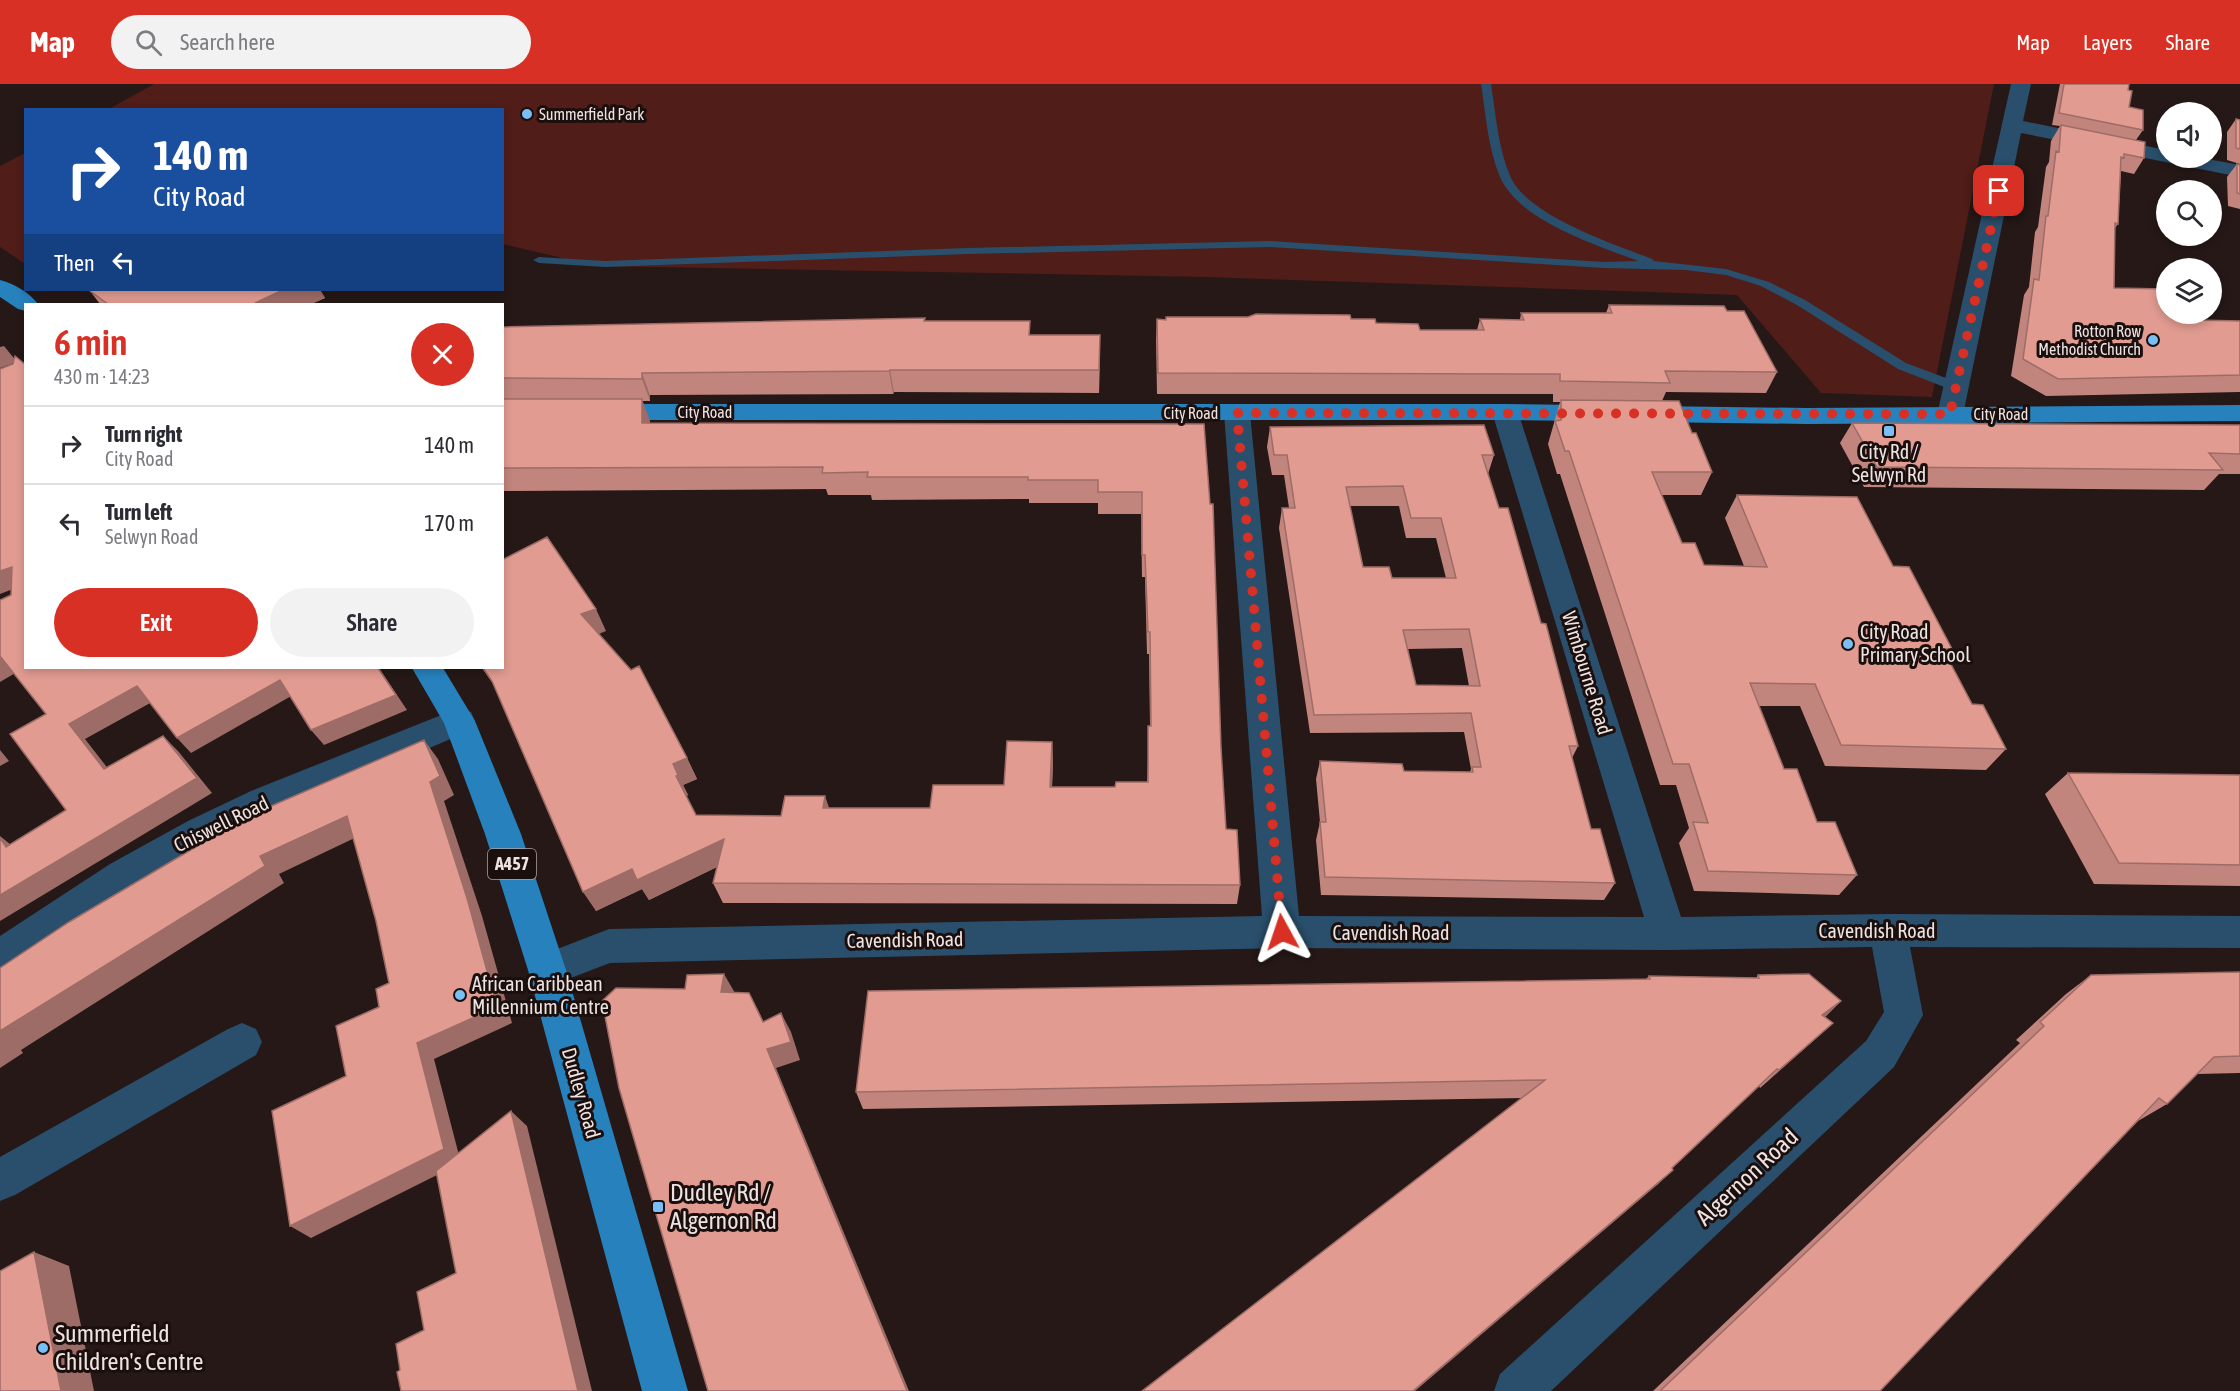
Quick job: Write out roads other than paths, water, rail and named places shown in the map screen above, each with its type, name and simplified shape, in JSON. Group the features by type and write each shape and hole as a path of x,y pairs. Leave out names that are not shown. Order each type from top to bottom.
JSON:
{"main road":[{"path":"0,287 24,303"},
{"name":"City Road","path":"574,412 1505,412 1807,416 2240,413"},
{"name":"Dudley Road","path":"428,669 459,721 502,834 547,970 665,1391"}],"street":[{"path":"1950,414 2021,84"},
{"path":"2013,125 2156,154"},
{"path":"2222,168 2240,171"},
{"name":"Wimbourne Road","path":"1505,412 1668,934"},
{"path":"1237,413 1282,932"},
{"name":"Chiswell Road","path":"0,957 126,874 199,831 459,721"},
{"name":"Cavendish Road","path":"547,970 573,958 609,946 1282,932 1668,934 1888,930 2240,932"},
{"name":"Algernon Road","path":"1517,1391 1880,1054 1905,1015 1888,930"},
{"path":"0,1180 242,1042"}],"lane":[{"path":"1486,84 1501,163 1510,186 1520,197 1571,229 1657,264"},
{"path":"539,260 605,264 956,251 1270,244 1604,265 1657,264 1730,273 1764,284 1814,308 1903,367 1957,387"}],"place":[{"name":"Summerfield Park","path":"527,114"},
{"name":"Rotton Row Methodist Church","path":"2153,340"},
{"name":"City Rd / Selwyn Rd","path":"1889,431"},
{"name":"City Road Primary School","path":"1848,644"},
{"name":"African Caribbean Millennium Centre","path":"460,995"},
{"name":"Dudley Rd / Algernon Rd","path":"658,1207"},
{"name":"Summerfield Children's Centre","path":"43,1348"}]}
